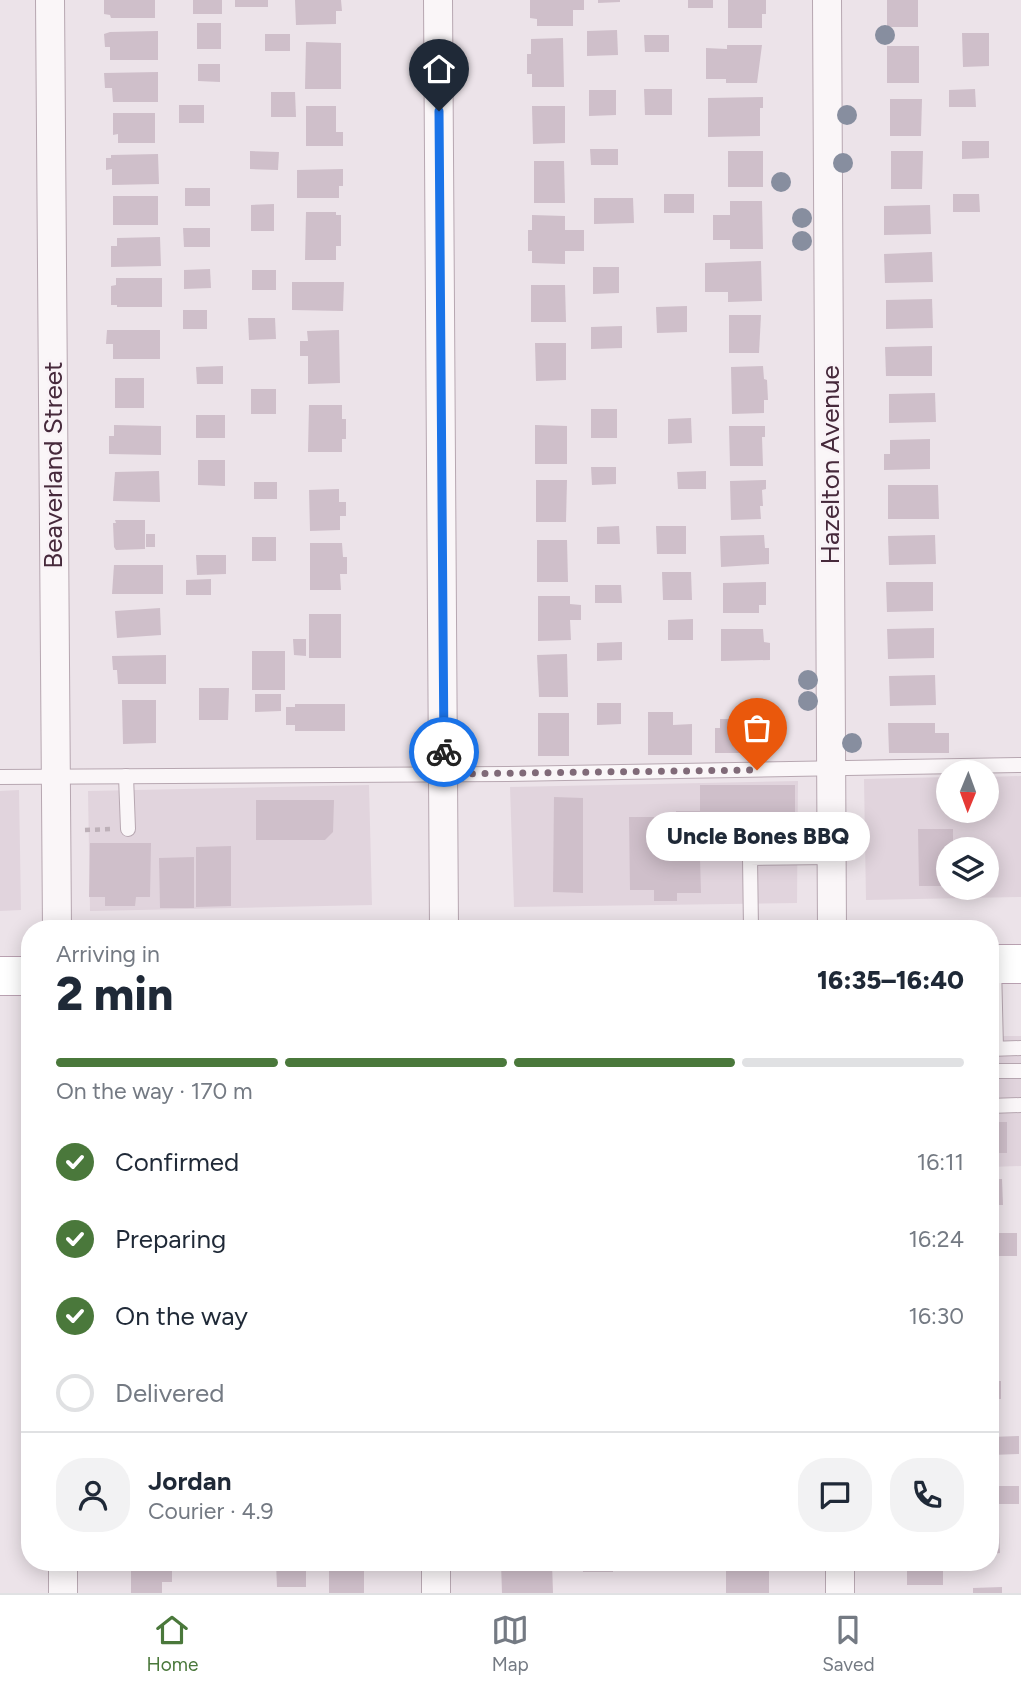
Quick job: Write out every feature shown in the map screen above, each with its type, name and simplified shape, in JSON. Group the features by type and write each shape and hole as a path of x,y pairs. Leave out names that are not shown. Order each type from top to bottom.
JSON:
{"main road":[{"path":"0,976 21,976"}],"street":[{"name":"Beaverland Street","path":"50,0 57,920"},
{"path":"438,0 444,920"},
{"name":"Hazelton Avenue","path":"827,0 832,920"},
{"path":"63,1571 63,1593"},
{"path":"436,1571 436,1593"},
{"path":"840,1571 841,1593"}],"lane":[{"path":"0,777 714,771 1021,765"},
{"path":"126,776 128,829"},
{"path":"751,920 750,858 832,857"},
{"path":"999,992 1002,964"},
{"path":"999,1049 1021,1048"},
{"path":"999,1072 1021,1071"},
{"path":"999,1106 1021,1105"}],"shaded area":[{"path":"1021,776 1021,897 999,897 999,837 936,837 936,899 866,900 864,779 936,777 936,823 999,823 999,777"},
{"path":"798,781 797,903 514,907 510,787"},
{"path":"369,785 372,905 90,911 88,791"},
{"path":"19,790 21,910 0,911 0,791"},
{"path":"999,1036 1021,1036 1021,1166 999,1167"}],"building":[{"path":"104,0 155,0 155,18 111,18 110,15 104,14"},
{"path":"193,0 222,0 222,14 193,14"},
{"path":"235,0 268,0 268,7 235,7"},
{"path":"295,0 341,0 342,11 336,11 336,24 296,25"},
{"path":"530,0 584,0 584,10 573,10 573,26 537,26 537,19 530,18"},
{"path":"598,0 620,0 620,2 598,3"},
{"path":"688,0 713,0 713,8 688,8"},
{"path":"728,0 766,0 762,28 728,28"},
{"path":"887,0 918,0 918,27 887,27"},
{"path":"197,23 221,23 221,49 197,49"},
{"path":"617,30 618,55 587,56 587,31"},
{"path":"158,31 158,60 110,60 110,47 105,47 104,34"},
{"path":"962,33 989,33 989,66 963,67"},
{"path":"265,34 290,34 290,51 265,51"},
{"path":"644,35 669,35 669,52 645,52"},
{"path":"563,38 564,87 532,87 532,74 527,74 527,54 531,54 531,39"},
{"path":"306,42 341,43 341,89 305,89"},
{"path":"727,45 762,45 757,83 726,83 726,79 706,79 706,48 727,49"},
{"path":"887,46 919,46 919,83 887,83"},
{"path":"198,64 220,64 220,82 198,81"},
{"path":"158,72 158,102 113,102 112,88 105,88 104,73"},
{"path":"644,89 672,89 672,115 645,115"},
{"path":"975,89 976,107 949,107 949,90"},
{"path":"589,90 616,90 616,115 589,116"},
{"path":"271,92 295,92 296,117 271,117"},
{"path":"763,97 763,108 760,108 760,136 708,137 708,98"},
{"path":"890,99 922,99 921,136 890,136"},
{"path":"179,105 204,105 204,123 179,123"},
{"path":"306,106 336,106 336,132 343,132 343,146 306,146"},
{"path":"532,106 565,106 565,143 533,144"},
{"path":"113,113 155,113 155,143 118,143 118,134 113,135"},
{"path":"962,141 989,141 989,158 962,159"},
{"path":"590,149 618,149 618,165 591,165"},
{"path":"250,151 279,152 278,170 250,169"},
{"path":"728,151 763,151 763,187 728,187"},
{"path":"891,151 923,151 922,189 891,189"},
{"path":"158,154 159,184 112,185 112,169 106,170 106,158 111,158 111,155"},
{"path":"534,161 564,161 565,203 534,203"},
{"path":"343,169 343,186 339,186 339,198 297,198 297,170"},
{"path":"185,188 210,188 210,206 185,206"},
{"path":"664,194 694,194 694,213 664,213"},
{"path":"953,194 979,194 980,212 953,212"},
{"path":"113,196 158,196 158,225 113,225"},
{"path":"594,198 633,198 634,223 594,224"},
{"path":"730,201 762,201 763,249 730,249 730,240 713,240 713,215 730,215"},
{"path":"274,204 274,231 251,231 251,205"},
{"path":"930,205 931,234 884,235 884,206"},
{"path":"306,212 336,212 336,215 341,215 341,246 336,246 336,260 305,260"},
{"path":"532,215 565,216 565,230 584,230 584,251 565,251 565,264 532,263 532,251 528,251 528,230 532,230"},
{"path":"183,228 210,228 210,247 184,247"},
{"path":"160,237 161,266 111,267 111,246 117,246 117,238"},
{"path":"932,252 933,282 885,283 884,254"},
{"path":"761,261 762,301 728,302 728,292 705,292 705,263"},
{"path":"593,267 619,267 619,293 593,294"},
{"path":"210,269 211,288 184,289 184,270"},
{"path":"252,270 276,270 276,290 252,290"},
{"path":"116,278 162,278 162,307 111,305 111,286 116,285"},
{"path":"292,282 344,282 343,311 292,310"},
{"path":"531,285 565,285 566,322 531,322"},
{"path":"932,299 933,328 886,329 886,300"},
{"path":"687,306 687,332 657,333 656,307"},
{"path":"183,310 207,310 207,329 183,329"},
{"path":"729,315 761,315 759,353 729,353"},
{"path":"248,318 275,318 276,339 249,340"},
{"path":"622,326 622,348 591,349 591,327"},
{"path":"107,330 160,330 160,359 113,359 113,344 106,344"},
{"path":"339,330 340,383 308,384 308,356 300,356 300,341 308,341 307,331"},
{"path":"535,343 566,343 566,380 536,381"},
{"path":"932,346 932,376 886,376 885,347"},
{"path":"223,366 223,384 197,384 196,367"},
{"path":"763,366 768,400 764,400 764,413 732,414 731,367"},
{"path":"115,378 144,378 144,408 115,408"},
{"path":"251,389 276,389 276,414 251,414"},
{"path":"935,393 936,422 889,423 889,394"},
{"path":"309,405 342,405 342,419 346,419 346,439 342,439 342,452 308,452"},
{"path":"591,409 617,409 617,438 591,438"},
{"path":"196,415 225,415 225,438 196,438"},
{"path":"691,418 692,443 668,444 668,419"},
{"path":"114,425 161,426 161,455 109,454 109,436 114,436"},
{"path":"535,425 567,426 567,464 535,464"},
{"path":"729,426 765,426 765,437 762,437 763,466 730,466"},
{"path":"930,439 930,469 884,470 884,454 890,454 890,440"},
{"path":"198,460 225,460 225,486 198,485"},
{"path":"591,467 616,467 616,484 592,485"},
{"path":"159,471 160,502 113,501 115,472"},
{"path":"706,471 706,489 678,489 677,472"},
{"path":"536,480 567,480 566,522 536,522"},
{"path":"766,480 766,489 762,490 761,519 731,520 730,481"},
{"path":"254,482 277,482 277,499 254,499"},
{"path":"888,485 938,485 939,519 888,519"},
{"path":"339,489 339,502 346,502 346,516 340,516 340,530 310,531 309,490"},
{"path":"115,520 145,520 145,549 116,550"},
{"path":"619,526 620,544 597,544 597,527"},
{"path":"656,526 686,526 686,554 657,554"},
{"path":"146,534 155,534 155,547 146,547"},
{"path":"764,535 765,548 769,548 769,564 721,567 720,536"},
{"path":"935,535 936,564 889,565 888,536"},
{"path":"252,537 276,537 276,561 252,561"},
{"path":"537,540 567,540 568,582 537,582"},
{"path":"310,543 342,543 343,557 347,557 347,574 340,574 341,590 310,590"},
{"path":"196,555 226,555 226,574 197,575"},
{"path":"114,565 163,565 163,594 112,594"},
{"path":"662,572 691,572 692,600 663,600"},
{"path":"211,579 211,595 186,595 186,580"},
{"path":"766,582 766,605 759,605 759,613 723,613 723,583"},
{"path":"886,582 933,582 933,611 887,612"},
{"path":"595,585 621,585 622,603 595,603"},
{"path":"538,596 570,596 570,604 581,605 581,620 570,620 571,640 538,641"},
{"path":"160,608 161,635 117,638 115,611"},
{"path":"309,614 341,614 341,658 309,658"},
{"path":"693,619 693,640 668,640 668,620"},
{"path":"934,628 934,658 888,659 887,629"},
{"path":"721,629 763,629 764,642 770,643 770,660 721,661"},
{"path":"293,639 306,639 306,656 294,655"},
{"path":"622,642 622,660 597,661 597,643"},
{"path":"252,651 285,651 285,690 252,690"},
{"path":"567,654 568,697 539,697 537,655"},
{"path":"166,655 166,684 118,684 112,656"},
{"path":"935,675 936,705 890,706 889,676"},
{"path":"199,688 229,688 228,720 199,720"},
{"path":"255,694 281,694 281,711 255,712"},
{"path":"122,700 156,700 156,743 123,744"},
{"path":"597,703 621,703 621,724 597,725"},
{"path":"295,704 345,704 345,731 295,731 295,725 286,725 286,707 295,707"},
{"path":"648,712 673,712 673,725 692,724 692,755 648,755"},
{"path":"538,713 569,713 569,756 538,756"},
{"path":"736,714 752,714 752,728 759,728 758,753 715,753 715,728 720,728 720,719 736,719"},
{"path":"888,723 935,723 935,733 949,733 949,753 889,753"},
{"path":"700,785 795,785 795,815 726,815 726,858 700,858 701,893 677,893 677,901 654,901 654,890 630,890 629,817 654,817 654,830 677,829 676,811 700,811"},
{"path":"554,797 583,798 583,893 553,892"},
{"path":"256,800 334,800 333,832 325,840 256,840"},
{"path":"918,829 953,829 953,837 936,837 936,886 919,886"},
{"path":"90,843 151,843 150,897 136,897 135,906 105,906 105,897 89,897"},
{"path":"231,846 231,906 196,907 196,847"},
{"path":"194,857 194,908 160,908 159,858"},
{"path":"999,1122 1007,1122 1007,1153 999,1153"},
{"path":"999,1179 1002,1179 1003,1205 999,1205"},
{"path":"999,1233 1017,1233 1017,1256 999,1256"},
{"path":"999,1381 1001,1381 999,1399"},
{"path":"1019,1436 1019,1454 999,1455 999,1437"},
{"path":"999,1486 1019,1486 1019,1504 999,1504"},
{"path":"131,1571 172,1571 172,1582 162,1582 162,1593 131,1593"},
{"path":"276,1571 306,1571 306,1587 277,1587"},
{"path":"329,1571 364,1571 364,1593 329,1593"},
{"path":"501,1571 552,1571 553,1593 502,1593"},
{"path":"726,1571 769,1571 769,1593 726,1593"},
{"path":"907,1571 943,1571 943,1585 907,1585"},
{"path":"1002,1587 1002,1593 973,1593 973,1588"}],"way so far":[{"path":"444,752 444,774 757,770"}],"place":[{"name":"Uncle Bones BBQ","path":"757,770"}],"route":[{"path":"439,111 444,752"}]}
